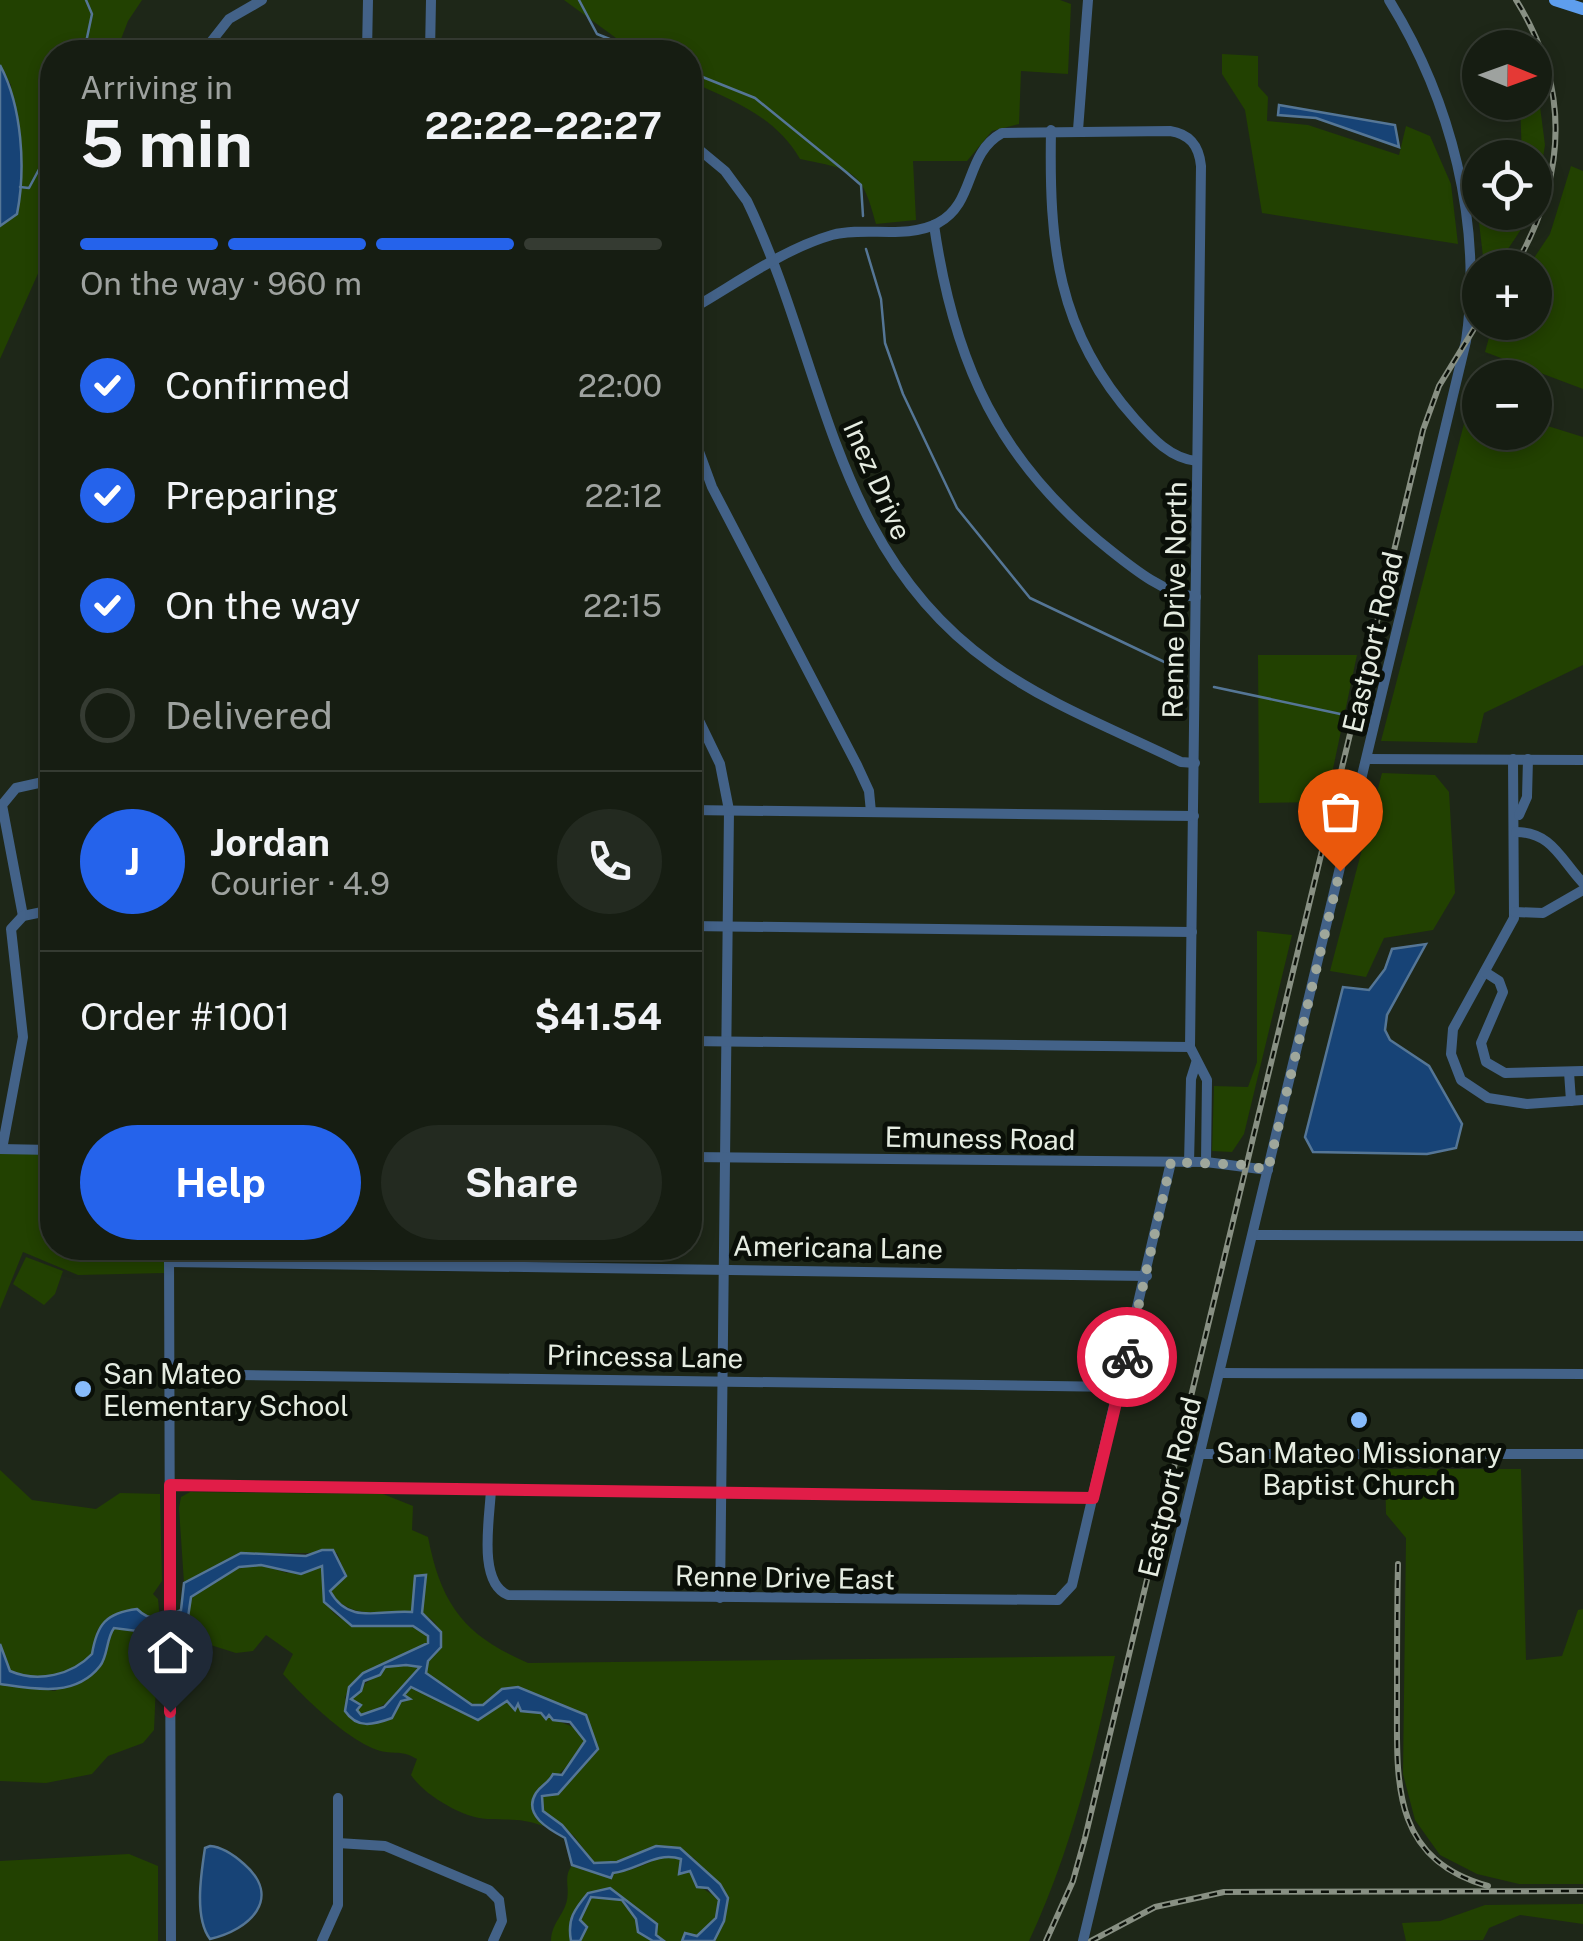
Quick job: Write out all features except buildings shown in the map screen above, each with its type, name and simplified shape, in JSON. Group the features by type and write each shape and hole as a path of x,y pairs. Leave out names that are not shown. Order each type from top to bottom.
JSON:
{"main road":[{"path":"1555,0 1583,9"}],"street":[{"path":"212,40 229,19 262,0"},
{"path":"367,40 368,0"},
{"path":"430,40 431,0"},
{"path":"702,303 835,234 912,231 934,226 961,202 985,144 1009,131 1078,130 1088,0"},
{"name":"Eastport Road","path":"1082,1941 1461,368 1472,282 1465,204 1450,140 1421,59 1389,0"},
{"path":"1051,130 1050,206 1055,259 1080,335 1107,384 1143,428 1181,460 1198,461"},
{"name":"Renne Drive North","path":"1078,130 1170,131 1191,140 1201,166 1190,1047 1206,1080 1206,1162"},
{"name":"Inez Drive","path":"702,153 737,187 773,264 858,502 914,592 961,640 1010,677 1181,762 1194,764"},
{"path":"934,226 957,340 1004,438 1040,486 1082,528 1169,590 1196,597"},
{"path":"702,460 712,487 870,792 871,812"},
{"path":"702,727 720,764 729,810 720,1598"},
{"path":"1367,759 1583,760"},
{"path":"1513,759 1510,805 1516,826 1515,912 1451,1035 1450,1054 1461,1080 1476,1094 1503,1101 1577,1100 1568,1072"},
{"path":"1516,826 1526,796 1528,759"},
{"path":"23,916 2,805 16,788 40,783"},
{"path":"702,810 1194,816"},
{"path":"1515,912 1543,912 1583,887 1552,844 1516,826"},
{"path":"40,912 23,916 11,929 23,1037 1,1150 40,1150"},
{"path":"702,926 1192,932"},
{"path":"1485,972 1499,981 1504,992 1481,1042 1486,1062 1504,1073 1583,1071"},
{"path":"702,1041 1190,1047"},
{"name":"Renne Drive North","path":"1189,1162 1191,1079 1196,1063"},
{"name":"Emuness Road","path":"702,1157 1206,1162 1268,1170"},
{"path":"170,1485 1093,1498 1171,1162"},
{"path":"1253,1235 1583,1236"},
{"path":"169,1262 171,1941"},
{"name":"Americana Lane","path":"169,1262 1147,1276"},
{"path":"1220,1373 1583,1374"},
{"name":"Princessa Lane","path":"170,1374 1120,1387"},
{"path":"1200,1454 1583,1454"},
{"name":"Renne Drive East","path":"491,1489 490,1570 497,1590 514,1596 1050,1602 1070,1590 1093,1498"},
{"path":"322,1941 337,1912 338,1798"},
{"path":"338,1842 385,1846 502,1898 502,1921 493,1941"}],"green space":[{"path":"0,0 142,0 121,40 40,40 40,269 0,359 0,226 17,214 11,85 0,65"},
{"path":"564,0 1060,0 1071,4 1068,74 1021,71 1019,124 992,131 967,161 913,161 916,220 876,224 866,192 853,175 800,159 766,121 702,87 702,40 616,38"},
{"path":"1222,54 1258,56 1258,86 1268,97 1267,121 1308,125 1399,155 1406,126 1430,136 1451,184 1458,244 1262,213 1245,110 1222,74"},
{"path":"1521,120 1542,120 1544,140 1521,140"},
{"path":"1571,166 1583,171 1583,389 1552,377 1552,360 1506,360 1485,352 1488,340 1552,340 1552,250 1539,250 1552,228"},
{"path":"1480,230 1521,230 1507,250 1482,250"},
{"path":"1552,427 1583,437 1583,665 1484,713 1477,743 1381,741 1462,432 1462,450 1552,450"},
{"path":"1258,655 1357,655 1326,802 1259,803"},
{"path":"1382,773 1435,775 1449,792 1455,893 1433,930 1384,938 1366,977 1330,971"},
{"path":"1257,931 1292,935 1244,1134 1232,1152 1212,1151 1214,1086 1248,1087 1257,1062"},
{"path":"0,1153 40,1154 40,1259 23,1252 0,1309"},
{"path":"26,1257 63,1271 55,1294 44,1305 13,1284"},
{"path":"42,1260 165,1260 165,1273 78,1275"},
{"path":"1385,1469 1521,1469 1526,1660 1562,1656 1578,1610 1583,1609 1583,1884 1519,1884 1477,1874 1440,1855 1415,1820 1403,1774 1406,1538 1386,1514"},
{"path":"0,1470 32,1500 96,1509 120,1493 160,1494 162,1581 153,1594 158,1599 160,1620 145,1617 97,1630 93,1654 65,1672 32,1676 10,1670 0,1643"},
{"path":"190,1492 383,1494 413,1506 412,1530 428,1537 440,1582 459,1615 488,1641 528,1663 1115,1656 1080,1801 1058,1872 1029,1941 714,1941 720,1928 720,1884 706,1875 694,1858 656,1846 617,1862 594,1863 574,1836 543,1811 542,1796 589,1761 586,1715 491,1697 483,1705 475,1704 452,1694 426,1673 428,1661 441,1647 438,1627 428,1617 413,1613 359,1611 343,1604 330,1590 346,1576 337,1553 241,1553 184,1583 179,1508 181,1497"},
{"path":"261,1565 287,1573 322,1566 325,1599 336,1615 360,1624 402,1626 428,1635 428,1642 363,1673 345,1697 352,1720 401,1701 411,1687 475,1719 508,1701 578,1729 585,1741 579,1752 538,1799 534,1811 543,1826 477,1818 434,1797 411,1775 417,1759 360,1741 303,1695 283,1674 293,1654 266,1635 253,1651 236,1653 185,1637 190,1600 197,1589 223,1574"},
{"path":"114,1628 158,1637 154,1730 143,1743 108,1756 92,1774 46,1783 0,1781 0,1684 55,1691 101,1665"},
{"path":"418,1664 410,1681 396,1696 361,1715 350,1699 359,1689 385,1667"},
{"path":"129,1854 158,1866 158,1941 0,1941 0,1861"},
{"path":"662,1855 681,1859 683,1867 695,1875 696,1884 719,1899 717,1918 697,1937 685,1934 682,1941 664,1941 655,1935 657,1924 610,1888 588,1893 579,1905 571,1921 571,1941 551,1941 567,1900 567,1878 572,1865 594,1873 618,1872 642,1866"},
{"path":"591,1897 622,1900 636,1919 638,1932 653,1941 580,1941 580,1921"},
{"path":"1583,1904 1583,1924 1520,1915 1489,1928 1483,1940 1406,1941 1402,1923 1440,1921 1485,1905"}],"water":[{"path":"0,65 17,118 21,177 17,214 0,226"},
{"path":"1279,105 1395,125 1399,147 1316,118 1278,115"},
{"path":"1426,944 1387,1015 1385,1030 1390,1040 1429,1066 1462,1124 1456,1148 1427,1154 1313,1152 1305,1137 1343,987 1369,990 1385,969 1392,949"},
{"path":"333,1550 346,1576 330,1591 347,1609 367,1614 412,1612 415,1576 426,1575 422,1613 441,1632 441,1647 428,1661 426,1673 472,1705 483,1705 502,1689 518,1687 586,1715 598,1749 558,1794 542,1796 543,1811 562,1825 594,1863 617,1862 656,1846 680,1848 720,1884 728,1898 724,1921 714,1941 682,1941 685,1933 697,1936 716,1918 719,1900 708,1888 697,1887 690,1871 679,1874 681,1859 655,1859 613,1873 611,1878 572,1865 565,1838 535,1815 536,1793 553,1774 562,1775 585,1741 570,1722 521,1711 518,1704 515,1710 507,1701 478,1720 411,1687 404,1695 410,1699 401,1701 392,1718 366,1724 350,1717 345,1711 349,1687 363,1673 428,1643 428,1636 413,1626 352,1626 324,1602 322,1566 301,1574 261,1565 239,1567 191,1597 185,1637 114,1628 100,1666 79,1683 53,1689 0,1684 0,1644 10,1671 32,1676 65,1672 92,1654 100,1628 110,1617 137,1609 148,1617 158,1618 181,1610 184,1583 241,1553 306,1556","holes":["385,1667 420,1667 384,1707 361,1715 357,1710 361,1705 351,1699 361,1691 364,1681 380,1675"]},
{"path":"205,1848 228,1852 244,1864 261,1889 261,1900 249,1920 210,1939 202,1920 200,1895"},
{"path":"610,1888 657,1924 656,1935 664,1941 653,1941 638,1932 636,1919 622,1900 591,1897 580,1920 587,1927 580,1941 571,1941 571,1921 579,1905 588,1893"}],"waterway":[{"path":"86,0 92,14 87,40"},
{"path":"579,0 597,34 612,40"},
{"path":"702,77 755,98 846,172 861,185 863,216"},
{"path":"20,187 29,188 40,167"},
{"path":"866,249 881,299 885,343 903,394 957,508 1030,598 1177,668"},
{"path":"1214,687 1345,715"},
{"path":"1362,718 1368,719"}],"railway":[{"path":"1516,0 1547,67 1554,100 1555,134 1544,201 1523,250"},
{"path":"1046,1941 1073,1881 1085,1838 1423,430 1439,386 1467,340"},
{"path":"1398,1564 1397,1758 1406,1812 1416,1836 1432,1857 1456,1874 1488,1886"},
{"path":"1091,1941 1155,1907 1224,1892 1583,1891"}],"way so far":[{"path":"1127,1357 1171,1162 1246,1165 1268,1170 1340,871"}],"place":[{"name":"San Mateo Elementary School","path":"83,1389"},
{"name":"San Mateo Missionary Baptist Church","path":"1359,1420"}],"route":[{"path":"170,1712 170,1485 1093,1498 1127,1357"}]}
